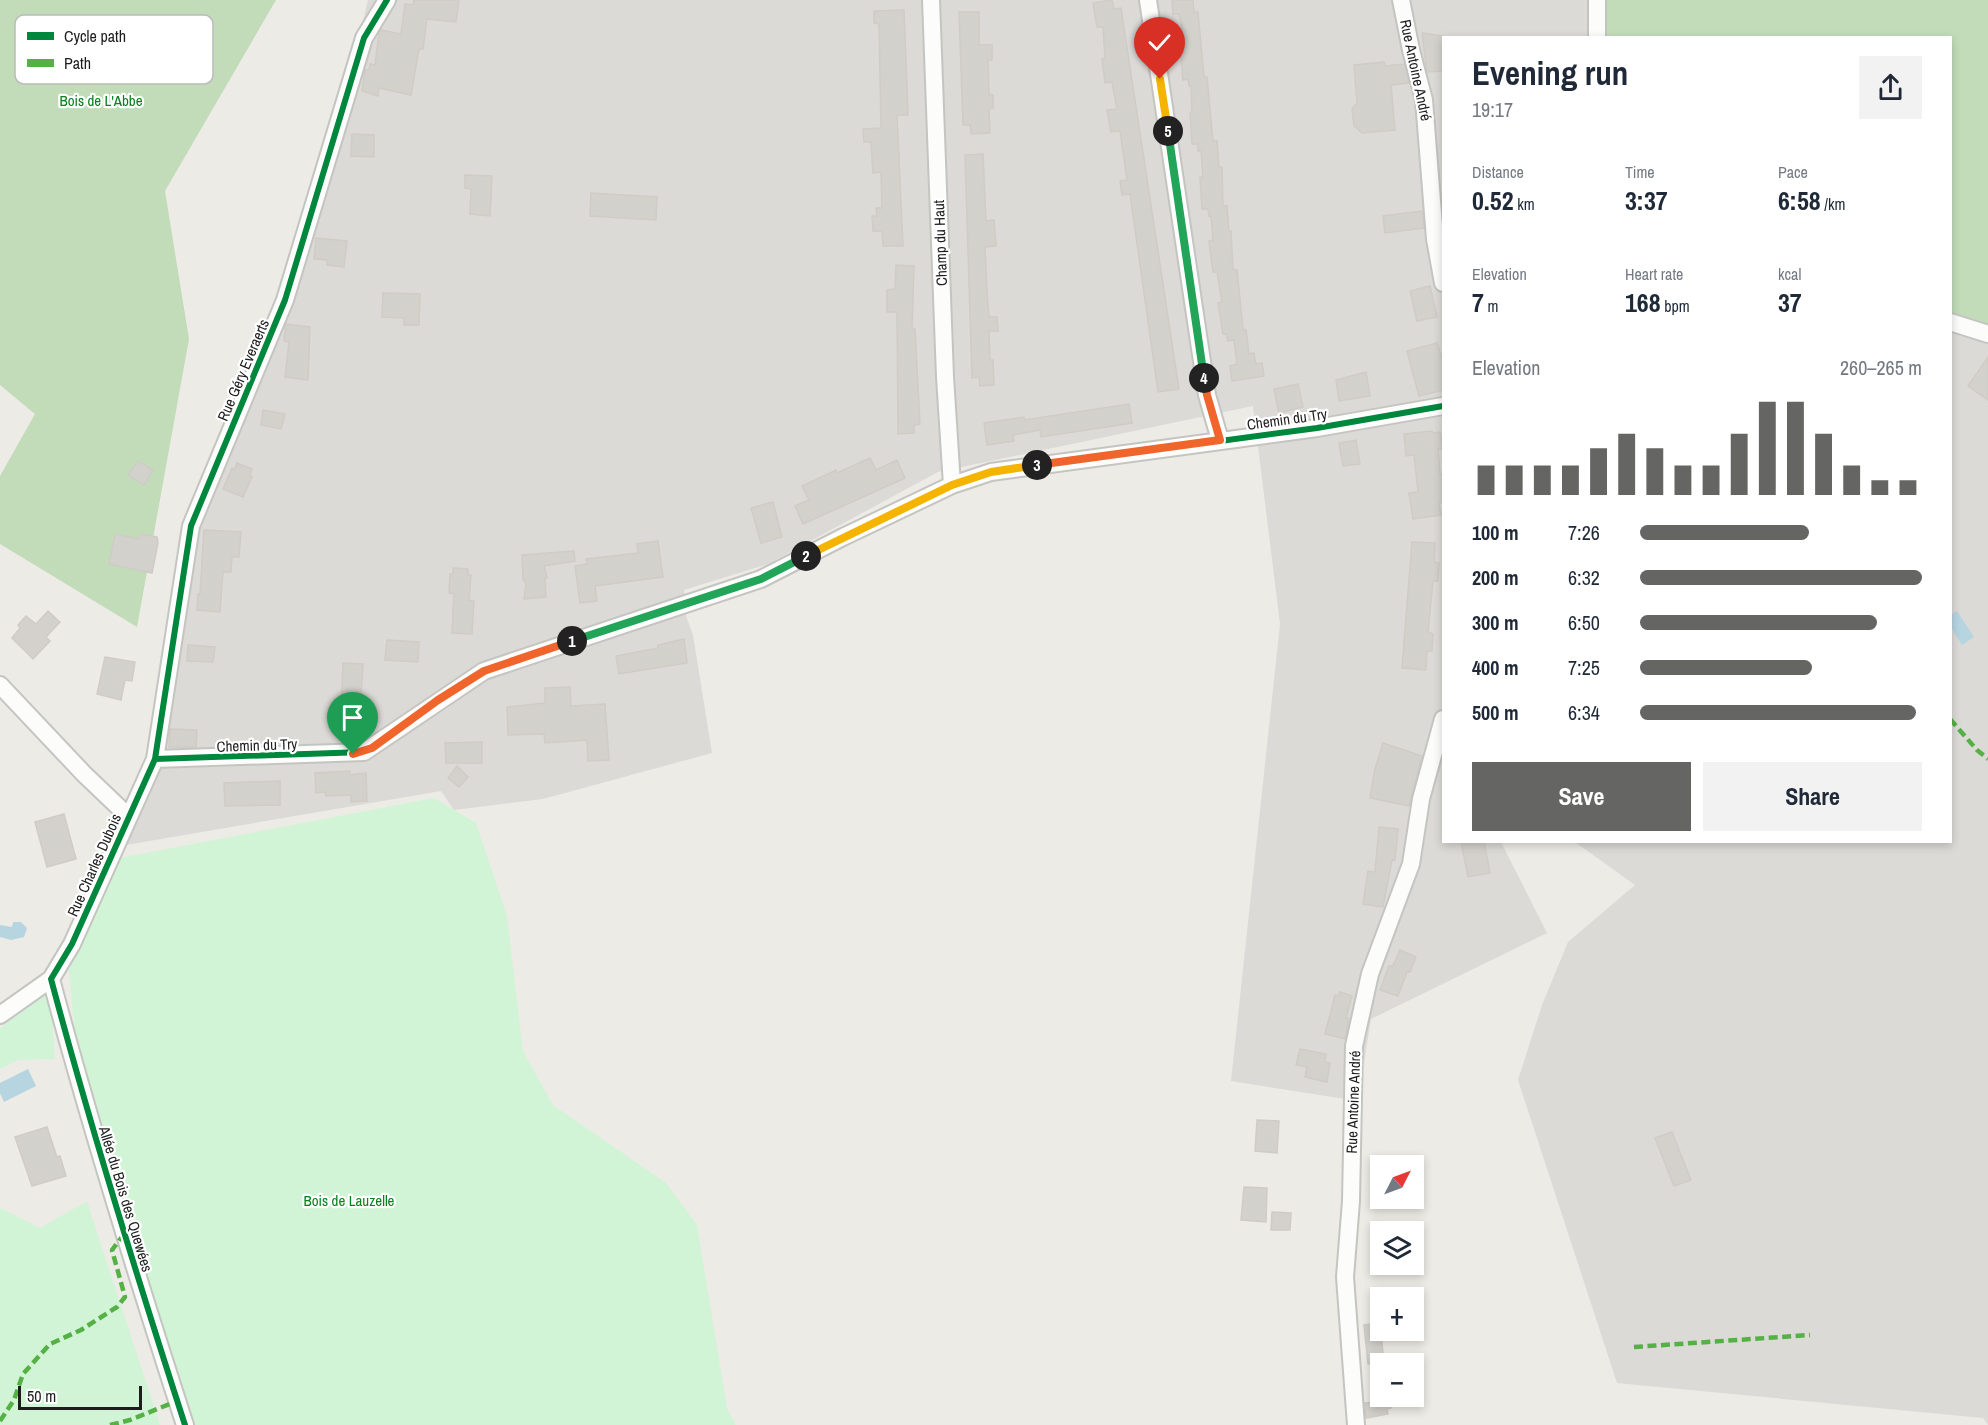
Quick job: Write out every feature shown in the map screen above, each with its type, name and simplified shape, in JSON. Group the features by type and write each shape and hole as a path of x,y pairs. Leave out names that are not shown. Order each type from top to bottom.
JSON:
{"street":[{"name":"Rue Géry Everaerts","path":"155,759 183,570 195,514 285,300 364,38 387,0"},
{"name":"Champ du Haut","path":"931,0 945,377 952,485"},
{"path":"1148,0 1207,395 1220,440"},
{"name":"Rue Antoine André","path":"1401,0 1424,100 1435,239 1442,278"},
{"path":"1597,0 1597,36"},
{"path":"1952,323 1988,334"},
{"name":"Chemin du Try","path":"155,759 364,752 484,671 761,579 952,485 991,472 1317,428 1442,406"},
{"name":"Rue Charles Dubois","path":"0,686 84,774 128,816"},
{"name":"Rue Antoine André","path":"1356,1425 1345,1277 1351,1201 1354,1046 1370,974 1411,864 1421,799 1442,723"},
{"name":"Rue Charles Dubois","path":"0,1016 51,979 72,944 155,759"},
{"name":"Allée du Bois des Quewées","path":"51,979 124,1234 185,1425"}],"shaded area":[{"path":"368,0 1604,0 1604,36 1442,36 1442,843 1502,843 1547,933 1371,1019 1358,1101 1231,1081 1280,624 1253,406 938,472 768,564 684,590 686,616 693,635 712,753 543,799 454,810 441,791 120,846 166,741 192,522 298,291"},
{"path":"1952,317 1988,329 1988,1425 1983,1418 1617,1383 1518,1080 1542,1005 1568,942 1635,885 1576,843 1952,843"}],"green space":[{"name":"Bois de L'Abbe","path":"0,0 276,0 165,191 189,339 137,627 0,544 0,476 35,414 0,385"},
{"path":"1604,0 1988,0 1988,329 1952,317 1952,36 1604,36"},
{"name":"Bois de Lauzelle","path":"434,798 476,823 507,916 523,1051 553,1105 666,1183 697,1225 727,1408 736,1425 185,1425 80,1086 69,971 114,859"},
{"path":"50,991 55,1059 18,1060 0,1069 0,1028"},
{"path":"87,1201 160,1425 0,1425 0,1208 40,1228"}],"water":[{"path":"1957,611 1974,637 1962,645 1952,629 1952,614"},
{"path":"13,922 21,922 27,928 24,937 11,940 0,937 0,925 12,927"},
{"path":"28,1069 36,1086 4,1102 0,1093 0,1083"}],"building":[{"path":"414,0 459,0 456,22 427,19 423,49 419,49 411,95 379,88 378,96 362,91 365,70 369,70 370,64 375,65 379,33 381,30 401,34 405,4 413,5"},
{"path":"1112,0 1114,9 1121,8 1179,389 1158,392 1130,194 1122,195 1120,181 1127,180 1120,131 1111,132 1107,110 1117,109 1112,82 1105,83 1102,59 1105,58 1103,27 1097,27 1093,3"},
{"path":"1172,0 1193,0 1194,12 1198,12 1213,141 1217,141 1219,167 1222,167 1223,206 1227,206 1233,269 1237,270 1243,329 1246,330 1249,354 1254,353 1256,364 1262,363 1264,376 1232,381 1230,366 1237,364 1234,340 1228,341 1226,334 1223,334 1218,303 1222,302 1217,272 1213,272 1209,241 1213,240 1211,215 1209,216 1208,209 1202,209 1201,151 1198,151 1198,144 1192,144 1191,86 1189,86 1188,79 1183,80 1180,48 1183,48 1181,21 1178,14 1173,14"},
{"path":"904,10 908,115 897,115 903,246 883,246 882,231 873,231 872,216 877,216 876,208 882,208 881,172 873,173 871,142 864,142 863,129 881,128 879,24 874,23 874,11"},
{"path":"959,12 979,12 979,45 992,45 992,60 988,60 989,94 993,95 993,108 989,109 990,133 971,134 970,125 963,125"},
{"path":"1422,33 1443,36 1442,71 1427,72"},
{"path":"1384,62 1385,66 1404,64 1409,83 1391,85 1395,130 1362,133 1354,126 1352,109 1357,103 1354,65"},
{"path":"352,134 374,135 374,157 351,156"},
{"path":"983,154 986,221 994,220 996,246 985,247 989,317 997,317 998,331 989,331 994,385 980,386 979,377 972,378 965,155"},
{"path":"465,175 492,176 490,216 470,214 471,189 465,188"},
{"path":"591,193 657,197 656,220 590,216"},
{"path":"1422,211 1424,228 1385,233 1383,216"},
{"path":"316,238 347,241 344,267 327,265 327,260 314,259"},
{"path":"896,265 914,266 912,329 915,329 920,424 914,425 914,433 898,434 897,312 887,312 887,290 895,289"},
{"path":"1430,286 1437,317 1417,321 1410,291"},
{"path":"383,293 420,294 419,325 404,325 404,318 382,317"},
{"path":"286,324 310,327 308,380 285,377 289,342 284,341"},
{"path":"1437,343 1442,358 1442,390 1419,396 1407,351"},
{"path":"1988,357 1988,400 1968,386"},
{"path":"1366,372 1370,396 1339,401 1336,380"},
{"path":"1298,384 1303,407 1279,413 1274,389"},
{"path":"1129,404 1132,423 1041,437 1040,430 1013,435 1014,441 987,445 984,423 1024,417 1024,420"},
{"path":"263,410 285,414 281,429 261,425"},
{"path":"1440,432 1442,449 1438,449 1440,474 1442,474 1442,502 1439,503 1441,515 1413,519 1409,493 1418,492 1414,455 1406,456 1404,434"},
{"path":"1356,440 1360,464 1343,466 1339,443"},
{"path":"870,458 876,470 897,460 905,478 803,524 795,506 809,500 802,486 836,470 837,473"},
{"path":"138,461 153,470 144,485 128,475"},
{"path":"237,463 252,469 250,475 252,477 243,497 223,489 232,468 234,470"},
{"path":"773,502 782,537 761,543 751,508"},
{"path":"204,530 241,532 239,557 232,557 231,572 223,572 220,612 197,610"},
{"path":"115,534 139,539 140,534 157,537 158,543 152,573 109,564"},
{"path":"658,541 663,577 595,586 597,601 580,603 575,566 587,564 586,559 638,553 637,544"},
{"path":"1412,542 1435,543 1434,562 1439,563 1438,581 1433,581 1428,632 1433,634 1432,651 1427,651 1426,670 1402,668"},
{"path":"574,551 575,561 544,566 547,578 545,578 546,597 524,599 526,584 523,579 522,555"},
{"path":"453,568 468,569 468,575 471,575 469,600 474,601 472,634 452,633 454,594 449,593 450,574 453,574"},
{"path":"48,611 60,622 46,637 50,641 33,659 12,638 20,628 18,625 26,616 36,624"},
{"path":"684,639 687,663 619,674 616,656 658,648 658,645"},
{"path":"387,640 419,642 418,662 385,660"},
{"path":"188,645 215,647 213,662 187,661"},
{"path":"105,657 135,662 132,681 125,680 121,700 97,694"},
{"path":"343,663 363,664 360,712 341,711"},
{"path":"570,687 571,706 605,704 609,760 588,761 587,740 545,743 544,734 508,735 507,707 545,703 545,688"},
{"path":"170,729 197,730 196,747 169,747"},
{"path":"482,742 482,763 446,763 445,743"},
{"path":"1383,743 1422,756 1409,806 1370,798 1375,769"},
{"path":"457,766 468,777 459,787 448,778"},
{"path":"350,771 350,775 366,773 367,801 351,802 351,795 326,796 325,792 316,793 315,773"},
{"path":"280,781 280,805 225,806 224,783"},
{"path":"64,814 76,859 47,867 35,822"},
{"path":"1379,827 1398,829 1395,860 1392,860 1383,907 1363,904 1368,871 1375,872"},
{"path":"1461,843 1484,843 1490,873 1468,877"},
{"path":"1400,950 1416,957 1410,972 1407,972 1398,996 1380,990 1389,966 1393,966"},
{"path":"1340,992 1352,996 1346,1018 1349,1019 1345,1039 1325,1034 1335,995 1338,996"},
{"path":"1300,1049 1326,1054 1325,1062 1330,1063 1327,1082 1305,1077 1307,1067 1296,1065"},
{"path":"1257,1120 1279,1121 1277,1153 1255,1151"},
{"path":"47,1127 66,1176 32,1186 15,1137"},
{"path":"1672,1132 1691,1180 1674,1186 1655,1138"},
{"path":"1244,1187 1267,1188 1266,1222 1241,1220"},
{"path":"1272,1212 1291,1213 1290,1230 1271,1230"},
{"path":"1370,1324 1370,1341 1382,1341 1383,1353 1370,1353 1370,1364 1368,1364 1364,1325"},
{"path":"1370,1402 1370,1407 1391,1408 1387,1409 1388,1414 1366,1418 1365,1403"}],"marked path":[{"path":"1952,721 1988,759"},
{"path":"0,1421 14,1400 23,1374 50,1344 81,1330 117,1307 125,1297 112,1250 124,1234"},
{"path":"1634,1347 1810,1335"},
{"path":"110,1425 130,1420 177,1401"}],"cycle path":[{"path":"185,1425 115,1203 51,979 72,944 155,759 191,526 285,300 364,38 387,0"},
{"path":"155,759 364,752 484,671 761,579 952,485 991,472 1317,428 1442,406"}],"route":[{"path":"353,754 372,748 438,700 484,671 761,579 952,485 991,472 1220,440 1207,395 1160,79"}]}
